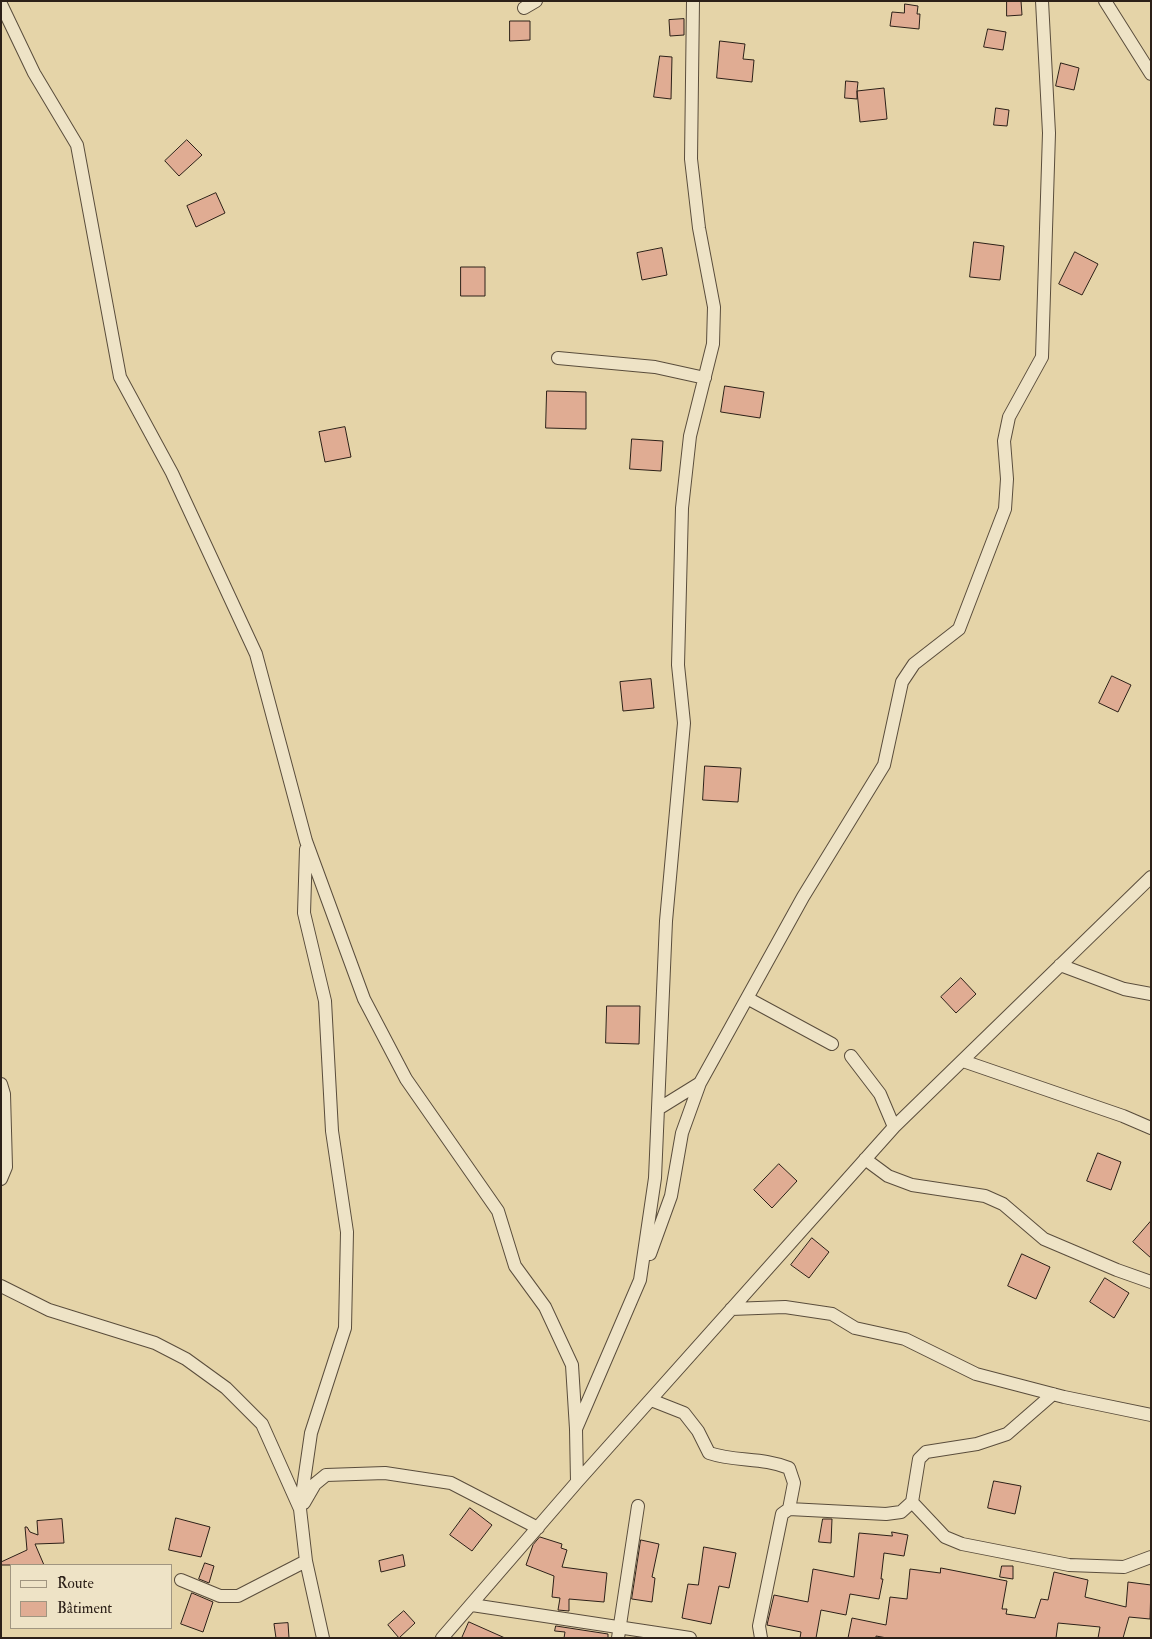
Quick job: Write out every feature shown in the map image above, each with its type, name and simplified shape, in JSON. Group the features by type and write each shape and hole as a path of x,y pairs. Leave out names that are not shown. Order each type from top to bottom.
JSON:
{"street":[{"path":"524,8 536,1"},
{"path":"640,1280 655,1178 666,921 684,722 678,665 682,508 690,436 713,344 714,307 699,228 691,159 694,1"},
{"path":"576,1429 640,1280 671,1196 682,1133 700,1083 803,897 884,766 902,682 914,664 960,629 1005,509 1004,441 1009,418 1042,357 1049,133 1042,1"},
{"path":"1105,1 1151,74"},
{"path":"1,4 34,73 77,145 120,377 172,473 256,654 306,842 364,999 406,1079 498,1211 515,1266 545,1308 572,1365 577,1482"},
{"path":"558,358 656,367 705,378"},
{"path":"306,842 304,913 325,1001 332,1131 347,1232 345,1328 311,1433 300,1509 306,1561 323,1638"},
{"path":"442,1638 577,1482 894,1127 1151,877"},
{"path":"1060,964 1124,989 1151,994"},
{"path":"747,998 832,1044"},
{"path":"851,1056 880,1094 894,1127"},
{"path":"963,1061 1123,1116 1151,1128"},
{"path":"658,1109 700,1083"},
{"path":"1,1084 4,1094 6,1167 1,1179"},
{"path":"865,1159 888,1176 912,1185 985,1196 1003,1204 1044,1239 1117,1270 1151,1282"},
{"path":"1,1286 49,1310 155,1343 186,1359 226,1388 262,1424 300,1509"},
{"path":"731,1309 785,1307 832,1314 855,1328 905,1339 976,1374 1053,1394 1151,1415"},
{"path":"761,1638 759,1626 782,1514 789,1509 886,1514 901,1512 912,1502 919,1459 926,1452 977,1444 1007,1434 1053,1394"},
{"path":"651,1400 684,1414 698,1431 710,1453 723,1458 774,1462 789,1468 794,1482 789,1509"},
{"path":"300,1509 315,1484 326,1475 385,1473 451,1483 538,1528"},
{"path":"912,1502 945,1537 962,1544 1069,1565 1124,1567 1151,1557"},
{"path":"619,1632 638,1506"},
{"path":"181,1580 220,1596 238,1596 306,1561"},
{"path":"472,1605 619,1632 690,1638"}],"building":[{"path":"1007,1 1021,1 1022,15 1007,16"},
{"path":"905,4 918,6 917,14 920,14 919,29 890,26 892,12 904,13"},
{"path":"684,19 684,35 670,36 669,20"},
{"path":"510,21 530,21 530,40 510,41"},
{"path":"988,29 1006,32 1003,50 984,47"},
{"path":"720,41 745,44 743,59 754,60 752,82 717,78"},
{"path":"660,56 672,57 671,99 654,97"},
{"path":"1061,63 1079,68 1074,90 1056,86"},
{"path":"846,81 858,82 857,99 845,98"},
{"path":"884,88 887,119 860,122 857,91"},
{"path":"996,108 1009,110 1007,126 994,125"},
{"path":"187,140 202,155 179,176 165,161"},
{"path":"216,193 225,213 196,227 187,206"},
{"path":"974,242 1004,246 1000,280 970,277"},
{"path":"662,248 667,275 642,280 637,253"},
{"path":"1075,252 1098,264 1082,295 1059,284"},
{"path":"461,267 485,267 485,296 461,296"},
{"path":"725,386 764,392 760,418 721,412"},
{"path":"547,391 586,392 586,429 546,428"},
{"path":"345,427 351,457 325,462 319,432"},
{"path":"632,439 663,441 661,471 630,469"},
{"path":"1112,676 1131,685 1118,712 1099,703"},
{"path":"651,679 654,708 623,711 620,682"},
{"path":"705,766 741,768 738,802 703,800"},
{"path":"961,978 976,994 956,1013 941,997"},
{"path":"607,1006 640,1006 639,1044 606,1043"},
{"path":"1098,1153 1121,1162 1111,1190 1087,1181"},
{"path":"779,1164 797,1181 772,1208 754,1190"},
{"path":"1151,1221 1151,1258 1133,1242"},
{"path":"812,1238 829,1252 809,1278 791,1265"},
{"path":"1022,1254 1050,1267 1036,1299 1008,1286"},
{"path":"1105,1278 1129,1293 1114,1318 1090,1302"},
{"path":"994,1481 1021,1486 1015,1514 988,1508"},
{"path":"470,1508 492,1525 472,1551 450,1535"},
{"path":"176,1518 210,1527 201,1557 169,1550"},
{"path":"62,1519 64,1543 35,1544 44,1564 1,1565 1,1562 27,1550 25,1527 30,1532 38,1535 37,1521"},
{"path":"823,1519 832,1519 831,1543 819,1542"},
{"path":"892,1532 908,1535 904,1556 884,1553 881,1579 883,1579 879,1599 850,1594 846,1615 821,1610 816,1638 800,1638 801,1632 767,1625 774,1595 808,1602 813,1569 854,1577 859,1533 892,1536"},
{"path":"540,1537 562,1544 561,1548 567,1550 562,1567 607,1573 604,1602 569,1599 569,1611 558,1610 560,1598 552,1597 554,1576 526,1565 533,1545"},
{"path":"641,1540 659,1544 652,1577 655,1578 652,1602 632,1599"},
{"path":"704,1547 736,1553 729,1588 719,1586 711,1624 682,1618 688,1584 698,1585"},
{"path":"403,1555 405,1566 381,1572 379,1561"},
{"path":"205,1563 214,1566 209,1583 199,1579"},
{"path":"1002,1566 1013,1566 1013,1579 1000,1577"},
{"path":"941,1568 1007,1581 1002,1609 1007,1609 1006,1614 1035,1618 1041,1599 1048,1600 1054,1572 1088,1580 1085,1597 1126,1607 1128,1582 1151,1585 1150,1619 1129,1617 1123,1638 1098,1638 1100,1627 1058,1623 1056,1638 887,1638 876,1636 876,1638 848,1638 852,1618 886,1625 890,1597 907,1599 910,1569 940,1573"},
{"path":"192,1593 213,1602 203,1632 181,1624"},
{"path":"404,1611 415,1623 399,1638 388,1625"},
{"path":"469,1622 505,1638 462,1638"},
{"path":"288,1623 289,1638 276,1638 274,1624"},
{"path":"556,1626 608,1634 608,1638 564,1638 565,1632 555,1631"}]}
